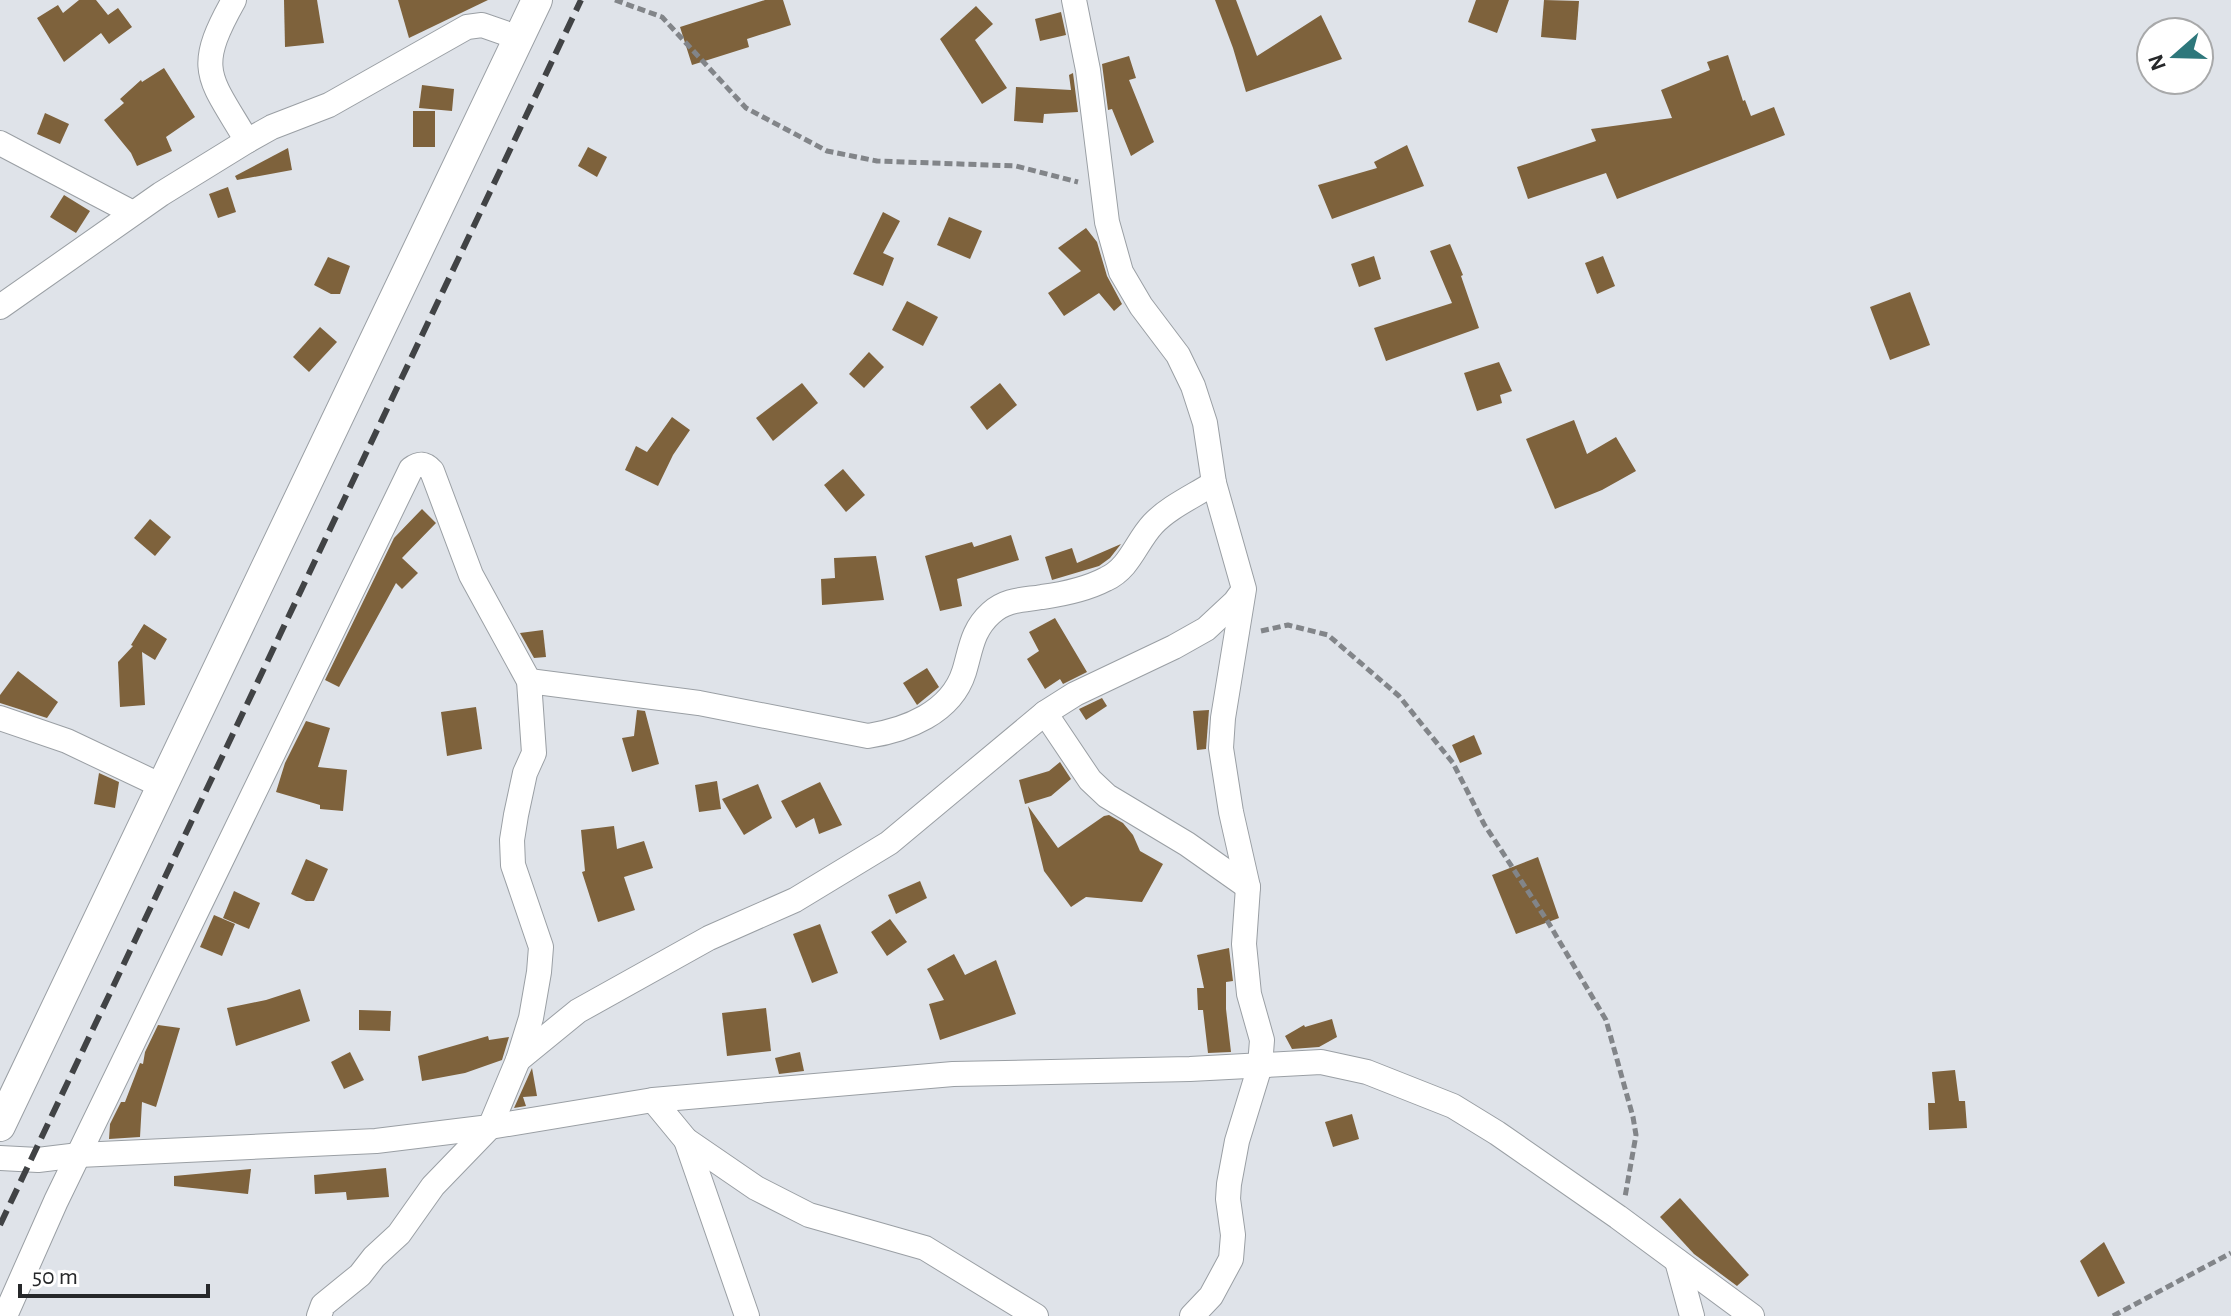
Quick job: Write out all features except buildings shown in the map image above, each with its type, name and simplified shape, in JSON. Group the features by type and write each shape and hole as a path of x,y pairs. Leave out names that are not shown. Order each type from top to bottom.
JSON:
{"street":[{"path":"234,0 215,33 209,64 211,79 247,141"},
{"path":"0,1126 537,0"},
{"path":"1074,0 1088,70 1107,222 1121,272 1141,306 1178,355 1193,386 1205,423 1214,483 1244,589 1221,748 1248,887 1244,944 1249,994 1262,1040 1260,1066 1237,1141 1229,1184 1233,1235 1231,1259 1211,1296 1192,1316"},
{"path":"0,307 133,213 272,127 329,105 467,27 482,25 519,38"},
{"path":"0,143 133,213"},
{"path":"5,1316 56,1201 411,469 417,464 426,465 432,471 471,575 529,681 534,753 525,773 516,815 512,840 513,865 541,947 531,1018 518,1060 490,1127 433,1186 399,1234 360,1275 323,1305 319,1316"},
{"path":"529,681 699,703 868,736 893,732 940,707 954,692 963,674 975,632 992,611 1012,600 1078,590 1109,578 1123,567 1152,525 1214,483"},
{"path":"518,1060 578,1011 709,938 795,900 889,843 1045,713 1075,694 1206,629 1235,602 1244,589"},
{"path":"1045,713 1090,780 1107,796 1187,844 1248,887"},
{"path":"0,718 78,746 164,787"},
{"path":"0,1158 38,1160 79,1155 376,1141 490,1127 653,1100 953,1074 1321,1062 1367,1072 1422,1091 1453,1106 1618,1217 1752,1316"},
{"path":"653,1100 686,1140 756,1188 809,1215 925,1248 1036,1316"},
{"path":"686,1140 747,1316"},
{"path":"1677,1261 1692,1316"}],"path":[{"path":"615,0 662,17 746,108 827,151 877,161 1016,166 1102,188"},
{"path":"1236,636 1288,625 1328,635 1399,696 1453,763 1484,824 1548,922 1606,1020 1636,1135 1629,1187 1618,1217"},
{"path":"2113,1316 2231,1253"}],"railway":[{"path":"0,1225 581,0"}]}
